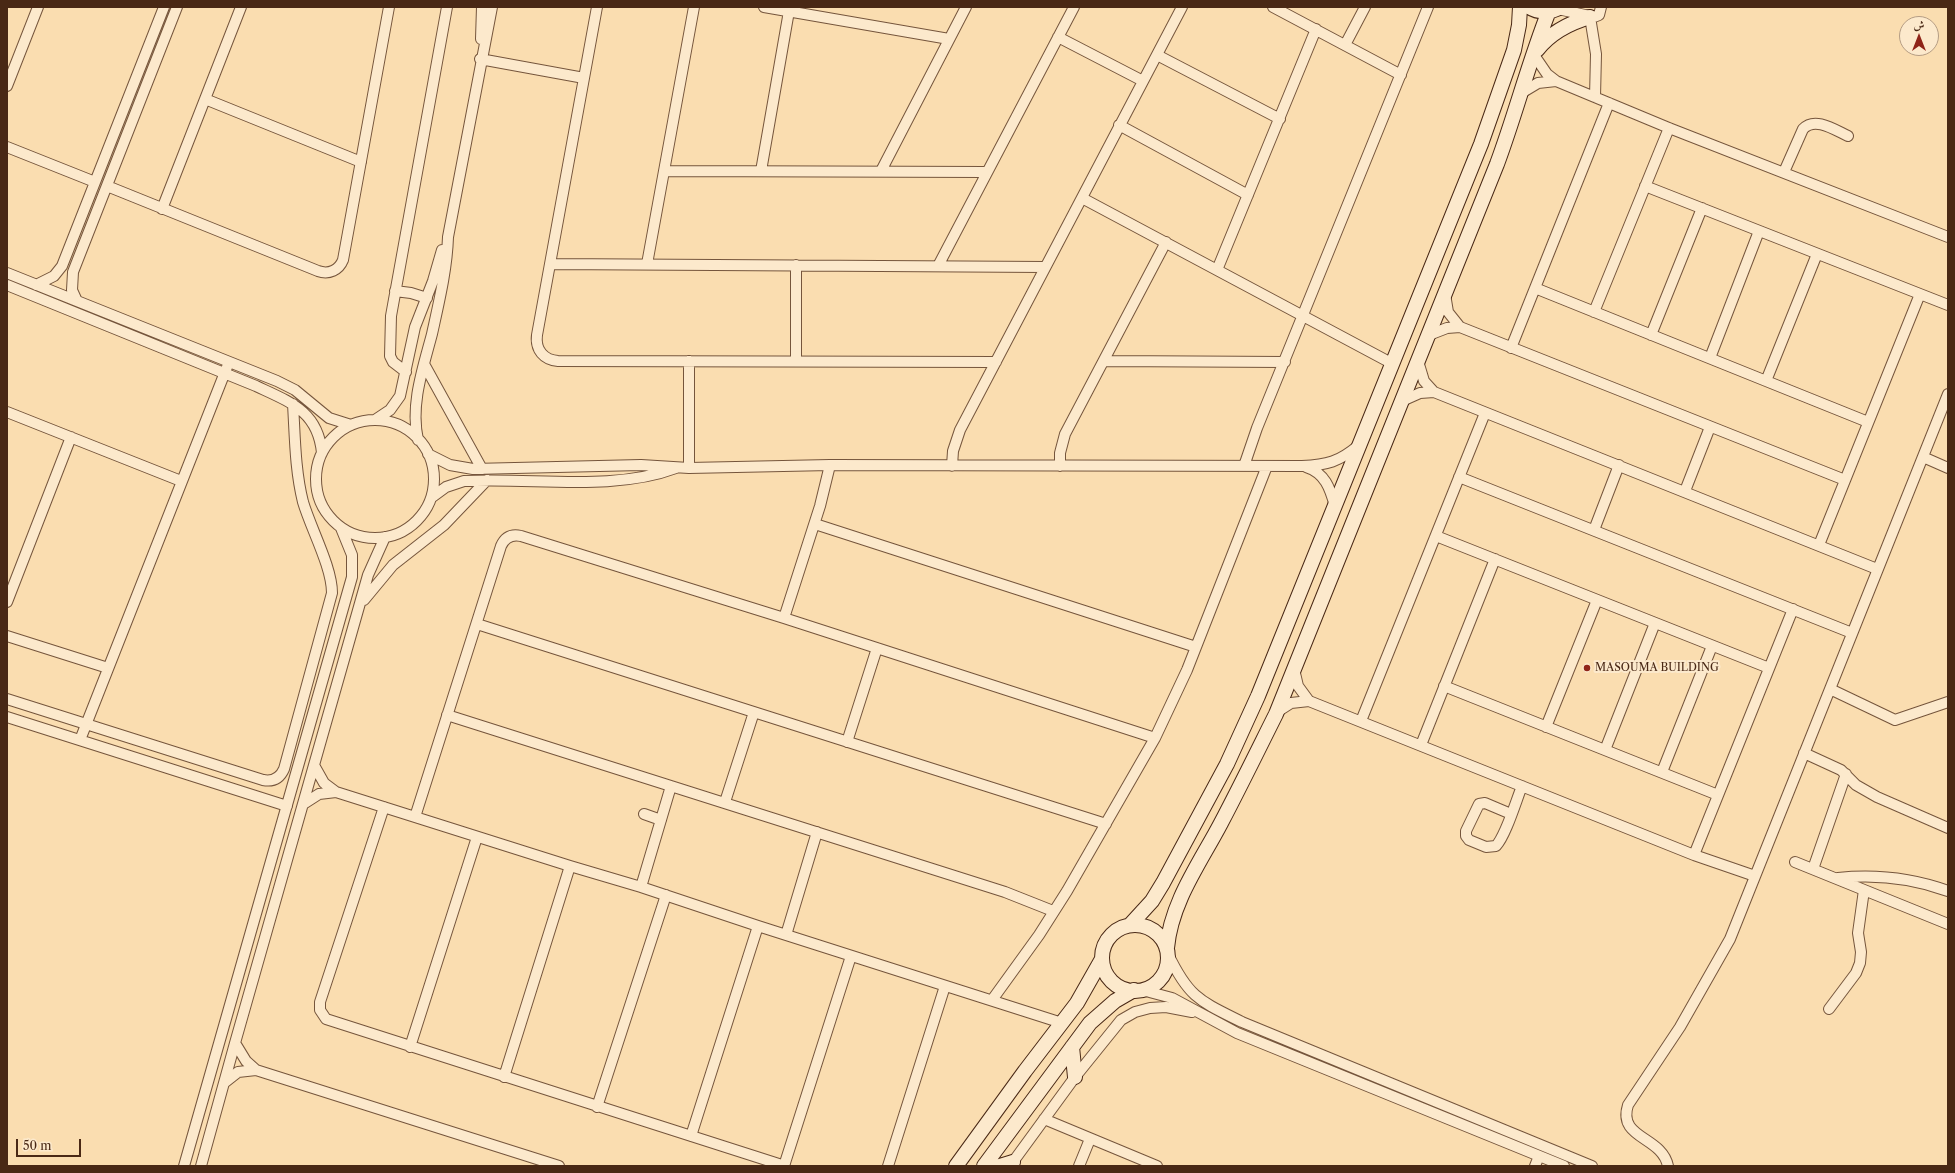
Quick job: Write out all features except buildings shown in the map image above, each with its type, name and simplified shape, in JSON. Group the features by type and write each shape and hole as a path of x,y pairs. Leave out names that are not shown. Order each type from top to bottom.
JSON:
{"street":[{"path":"7,86 38,7"},
{"path":"36,284 54,276 64,260 164,7"},
{"path":"77,301 72,284 75,266 177,7"},
{"path":"162,208 241,7"},
{"path":"107,186 318,271 329,272 336,269 343,260 389,7"},
{"path":"406,372 396,365 390,356 390,328 395,291 447,7"},
{"path":"480,59 482,7"},
{"path":"418,440 416,413 424,364 438,305 446,261 448,237 480,59 492,7"},
{"path":"597,7 537,340 540,352 546,358 558,361 996,362"},
{"path":"647,264 694,7"},
{"path":"764,7 949,40"},
{"path":"881,171 966,7"},
{"path":"938,266 986,172 1074,7"},
{"path":"952,466 955,444 960,430 1182,7"},
{"path":"1273,7 1401,75"},
{"path":"1345,45 1365,7"},
{"path":"1244,466 1257,428 1428,7"},
{"path":"956,1166 1084,992 1102,959 1103,950 1107,941 1113,933 1130,925 1152,901 1238,742 1263,685 1494,110 1514,50 1519,25 1520,7"},
{"path":"1528,7 1541,11 1556,9 1569,10 1590,17"},
{"path":"1534,55 1552,34 1564,26 1599,15 1601,7"},
{"path":"984,1166 1072,1047 1102,1011 1115,1001 1138,990 1150,987 1162,977 1166,970 1170,925 1177,903 1236,795 1276,714 1497,164 1523,92 1534,55 1556,9"},
{"path":"761,171 789,11"},
{"path":"1590,17 1596,47 1595,97"},
{"path":"1218,270 1316,30"},
{"path":"1058,37 1142,81"},
{"path":"1157,55 1280,119"},
{"path":"1534,55 1547,74 1556,81 1669,128 1948,237"},
{"path":"480,59 584,78"},
{"path":"1523,92 1538,83 1556,81"},
{"path":"205,99 361,162"},
{"path":"1511,348 1609,104"},
{"path":"1784,172 1803,130 1809,125 1819,124 1848,136"},
{"path":"1119,125 1248,195"},
{"path":"1594,312 1669,128"},
{"path":"7,147 95,182"},
{"path":"664,171 986,172"},
{"path":"1645,186 1948,305"},
{"path":"1082,198 1304,315 1392,364"},
{"path":"1652,335 1702,208"},
{"path":"1710,358 1759,231"},
{"path":"375,420 399,426 418,440 428,454 434,476 431,498 426,510 409,528 385,537 362,537 341,528 323,507 318,494 316,480 317,467 322,453 329,442 339,432 351,425 375,420 390,410 395,403 403,387 415,327 427,298 448,237"},
{"path":"1060,466 1060,453 1065,434 1166,242"},
{"path":"1766,381 1817,254"},
{"path":"64,260 68,266 75,266"},
{"path":"550,264 1045,267"},
{"path":"796,265 796,361"},
{"path":"7,273 286,386 304,396 329,418 351,425"},
{"path":"7,286 256,386 294,404 305,412 315,427 320,440 322,453"},
{"path":"1536,288 1868,422"},
{"path":"395,291 411,293 427,298"},
{"path":"1445,293 1448,312 1460,327"},
{"path":"1820,545 1920,294"},
{"path":"1429,335 1447,328 1460,327 1845,480"},
{"path":"688,468 689,361"},
{"path":"1104,361 1285,362"},
{"path":"1418,361 1424,382 1434,392 1620,465 1877,569"},
{"path":"80,740 229,362"},
{"path":"424,364 482,469"},
{"path":"1402,401 1420,393 1434,392"},
{"path":"1668,1166 1661,1150 1636,1133 1629,1126 1626,1118 1627,1109 1630,1101 1680,1027 1726,948 1948,394"},
{"path":"7,699 263,780 274,779 282,772 332,593 331,578 301,492 296,467 294,404"},
{"path":"7,412 181,481"},
{"path":"1361,721 1485,413"},
{"path":"1685,491 1710,427"},
{"path":"7,602 71,437"},
{"path":"428,454 453,466 482,469 625,465 656,465 676,468 830,465 1302,466 1324,465 1338,460 1360,444"},
{"path":"1922,457 1948,468"},
{"path":"784,618 815,524 830,465"},
{"path":"1594,530 1620,465"},
{"path":"992,1000 1039,935 1067,891 1155,738 1177,693 1268,466"},
{"path":"1302,466 1312,470 1325,479 1330,488 1335,506"},
{"path":"431,498 438,492 455,483 487,480 625,480 651,476 676,468"},
{"path":"1460,477 1852,633"},
{"path":"360,605 393,564 444,525 487,480"},
{"path":"815,524 1196,647"},
{"path":"184,1166 352,577 352,555 341,528"},
{"path":"415,817 503,543 507,538 514,535 784,618 1155,738"},
{"path":"1436,536 1769,668"},
{"path":"201,1166 360,605 373,562 385,537"},
{"path":"1421,745 1495,559"},
{"path":"1546,726 1597,600"},
{"path":"1694,855 1793,609"},
{"path":"1605,750 1655,623"},
{"path":"477,624 1106,824"},
{"path":"7,636 108,668"},
{"path":"1662,772 1712,646"},
{"path":"848,742 877,648"},
{"path":"1294,668 1298,686 1309,701"},
{"path":"1444,686 1718,795"},
{"path":"1830,688 1895,720 1948,702"},
{"path":"1276,714 1291,703 1309,701 1694,855 1755,876"},
{"path":"725,802 754,712"},
{"path":"447,715 1006,892 1053,911"},
{"path":"7,717 287,806"},
{"path":"1804,753 1841,770 1856,785 1877,797 1948,828"},
{"path":"315,767 324,783 336,792 641,887 1062,1023"},
{"path":"1813,869 1846,774"},
{"path":"641,887 672,786"},
{"path":"1511,814 1485,803 1479,804 1466,831 1466,836 1475,842 1488,847 1494,847 1499,841 1511,814 1522,786"},
{"path":"304,803 319,794 336,792"},
{"path":"384,807 320,1002 320,1010 324,1017 329,1021 504,1077 784,1166 851,956"},
{"path":"644,814 661,820"},
{"path":"786,935 817,832"},
{"path":"410,1047 477,837"},
{"path":"1795,862 1948,924"},
{"path":"504,1077 570,866"},
{"path":"1836,878 1866,876 1896,878 1948,891"},
{"path":"1829,1009 1856,973 1860,963 1861,952 1858,933 1864,890"},
{"path":"597,1106 666,895"},
{"path":"1130,925 1142,925 1161,937 1178,976 1188,990 1201,1001 1216,1009 1242,1022 1592,1166"},
{"path":"691,1136 758,926"},
{"path":"1102,959 1106,973 1116,984 1124,989 1138,990 1172,998 1237,1033 1564,1166"},
{"path":"888,1166 945,986"},
{"path":"1008,1165 1115,1026 1135,1012 1158,1007 1200,1014"},
{"path":"235,1043 246,1061 256,1070"},
{"path":"1072,1047 1074,1078"},
{"path":"224,1083 238,1072 256,1070 559,1166"},
{"path":"1044,1119 1157,1166"},
{"path":"1079,1166 1090,1139"},
{"path":"1535,1166 1539,1156"}],"place":[{"name":"MASOUMA BUILDING","path":"1587,668"}]}
